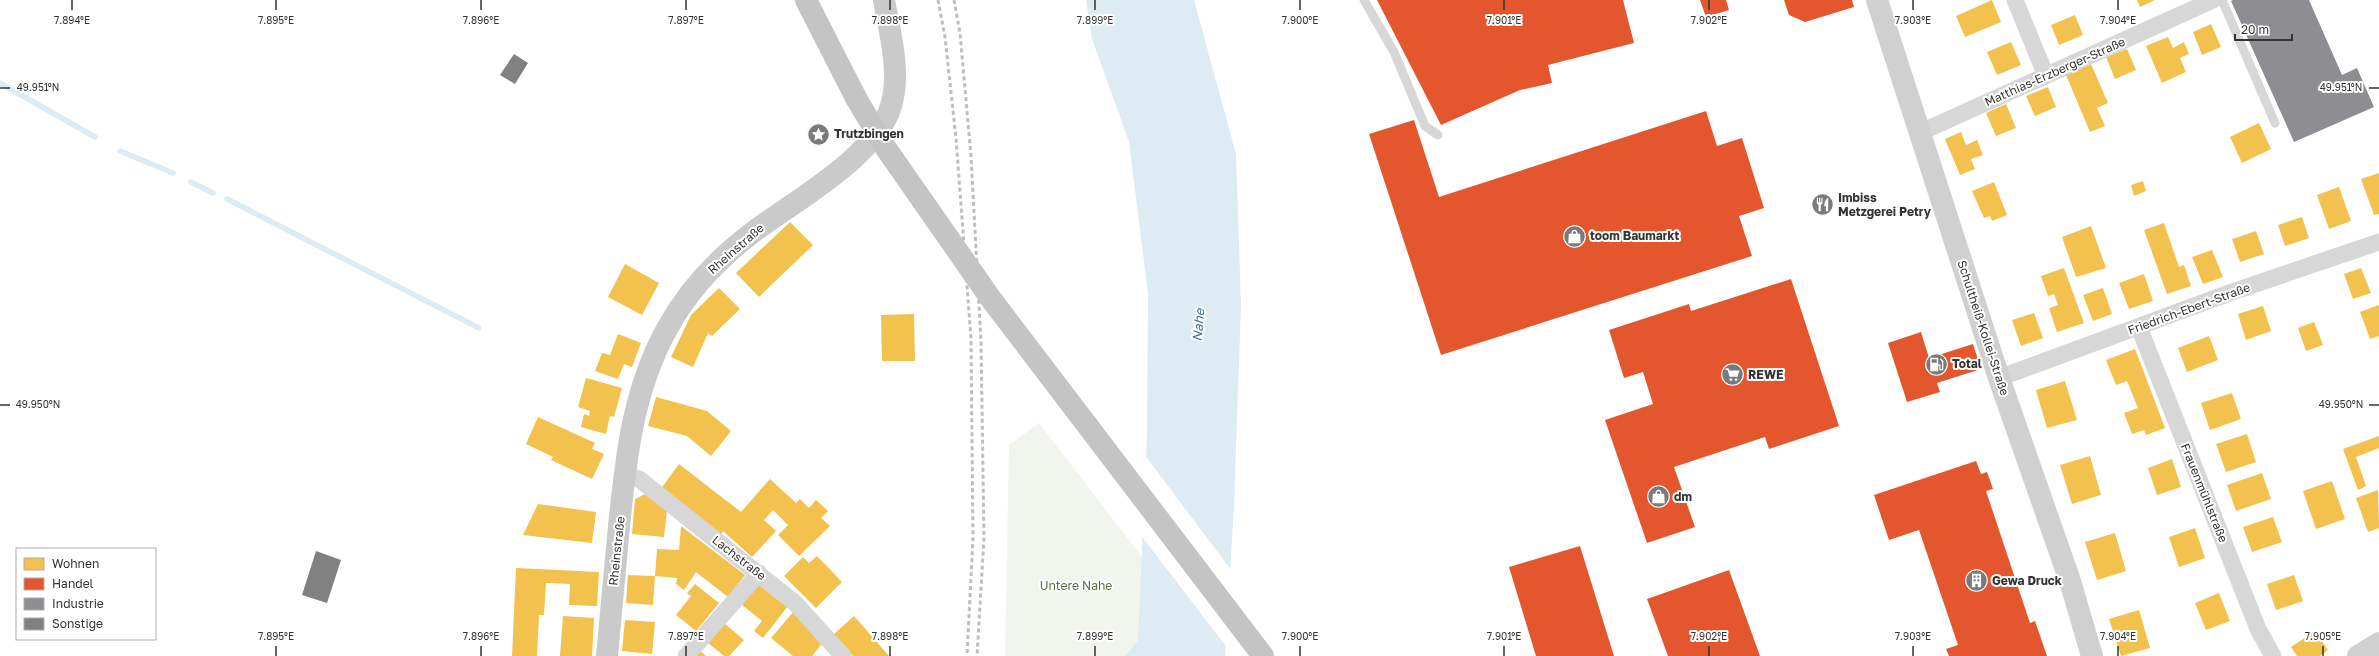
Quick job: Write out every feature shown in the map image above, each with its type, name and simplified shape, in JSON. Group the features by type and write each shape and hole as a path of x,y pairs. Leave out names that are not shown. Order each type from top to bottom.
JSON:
{"highway":[{"path":"806,0 856,98 885,147 991,299 1263,656"}],"main road":[{"name":"Rheinstraße","path":"607,656 624,474 632,427 647,372 669,326 689,295 716,264 750,234 858,156 880,131 890,106 894,87 894,56 884,0"},
{"name":"Schultheiß-Kollei-Straße","path":"1877,0 1999,378 2070,581 2092,656"},
{"path":"2358,656 2379,643"}],"street":[{"path":"2015,0 2046,76"},
{"name":"Matthias-Erzberger-Straße","path":"1919,133 2213,0"},
{"name":"Friedrich-Ebert-Straße","path":"1999,378 2379,242"},
{"name":"Frauenmühlstraße","path":"2139,327 2258,630 2273,656"},
{"name":"Lachstraße","path":"624,474 640,479 759,573 795,604 833,652"},
{"path":"686,656 759,573"}],"lane":[{"path":"1364,0 1394,52 1425,126 1438,135"},
{"path":"2222,0 2275,123"}],"green space":[{"name":"Untere Nahe","path":"1039,423 1218,656 1005,656 1009,445"}],"water":[{"name":"Nahe","path":"1086,0 1194,0 1236,154 1241,305 1234,505 1225,656 1125,656 1138,641 1147,432 1148,293 1129,142 1092,39"}],"pier":[{"path":"1144,454 1232,571 1228,649 1140,534"}],"building: Wohnen":[{"path":"1992,0 2001,22 1965,37 1956,16"},
{"path":"2137,0 2155,0 2140,7"},
{"path":"2075,15 2083,35 2059,45 2051,25"},
{"path":"2211,24 2221,47 2202,55 2193,32"},
{"path":"2168,37 2173,48 2184,42 2189,54 2180,58 2186,72 2162,83 2146,46"},
{"path":"2011,42 2021,65 1997,75 1987,52"},
{"path":"2127,49 2136,70 2115,79 2106,57"},
{"path":"2091,64 2108,103 2097,108 2105,126 2090,132 2066,75"},
{"path":"2048,87 2056,107 2035,116 2026,96"},
{"path":"2006,104 2016,128 1996,136 1986,113"},
{"path":"2259,123 2271,149 2242,163 2230,137"},
{"path":"1961,132 1966,145 1977,140 1983,155 1971,159 1975,169 1960,175 1945,139"},
{"path":"2379,173 2379,214 2374,215 2361,179"},
{"path":"2143,181 2146,191 2134,196 2131,185"},
{"path":"1994,182 2007,215 1992,221 1990,216 1984,218 1972,191"},
{"path":"2339,187 2351,221 2329,229 2317,195"},
{"path":"2302,217 2309,238 2285,246 2278,225"},
{"path":"790,222 813,245 759,297 736,273"},
{"path":"2164,223 2179,267 2184,265 2191,286 2167,294 2144,230"},
{"path":"2091,226 2106,268 2076,277 2062,237"},
{"path":"2256,231 2264,254 2240,262 2232,239"},
{"path":"2212,250 2223,277 2203,284 2192,257"},
{"path":"625,264 659,283 642,315 608,297"},
{"path":"2064,268 2084,323 2057,332 2049,308 2058,305 2054,294 2048,296 2041,276"},
{"path":"2361,268 2371,293 2353,299 2344,274"},
{"path":"2144,274 2153,301 2129,309 2119,283"},
{"path":"719,288 740,309 712,336 708,333 693,367 671,357 691,315"},
{"path":"2103,288 2112,314 2093,321 2083,295"},
{"path":"2379,305 2379,336 2370,339 2360,312"},
{"path":"2263,306 2271,331 2246,340 2238,314"},
{"path":"2034,313 2043,338 2021,346 2012,320"},
{"path":"914,314 915,361 882,361 881,315"},
{"path":"2314,322 2323,345 2306,351 2298,328"},
{"path":"618,334 641,343 632,367 624,364 618,379 595,371 602,353 610,355"},
{"path":"2209,336 2218,360 2187,372 2178,348"},
{"path":"2135,349 2165,428 2146,435 2144,430 2132,434 2124,413 2138,408 2127,381 2116,385 2106,360"},
{"path":"586,378 622,388 614,417 610,416 606,434 581,427 584,414 589,416 590,411 578,407"},
{"path":"2065,381 2077,420 2047,428 2036,390"},
{"path":"2232,393 2241,419 2210,430 2201,403"},
{"path":"656,397 707,411 731,431 711,456 687,436 648,426"},
{"path":"538,417 595,443 592,449 604,454 592,479 551,460 553,457 526,444"},
{"path":"2247,434 2256,462 2226,472 2216,444"},
{"path":"2379,436 2379,448 2356,457 2366,486 2358,490 2343,449"},
{"path":"2090,456 2101,495 2072,504 2060,465"},
{"path":"2172,459 2181,487 2157,495 2148,468"},
{"path":"679,464 741,512 770,479 796,503 800,499 809,508 816,500 828,511 821,518 830,526 799,556 778,535 788,525 773,510 764,520 776,531 752,557 723,531 720,536 660,490"},
{"path":"2262,473 2271,499 2236,511 2227,485"},
{"path":"2332,481 2345,519 2316,529 2303,491"},
{"path":"2378,490 2379,528 2368,532 2356,498"},
{"path":"645,494 667,510 664,537 632,534 635,499"},
{"path":"538,504 596,512 592,543 523,535"},
{"path":"2273,517 2282,542 2252,552 2243,527"},
{"path":"681,526 745,575 728,597 696,572 684,590 676,584 677,578 655,576 657,549 679,550"},
{"path":"2195,528 2205,558 2179,567 2169,537"},
{"path":"2115,533 2126,571 2097,580 2085,542"},
{"path":"817,556 842,582 816,608 784,576 803,557 809,563"},
{"path":"516,568 599,572 597,606 569,605 570,584 546,583 544,615 539,615 537,656 512,656"},
{"path":"628,575 655,576 653,605 626,603"},
{"path":"2294,575 2303,601 2276,610 2267,584"},
{"path":"759,583 788,606 763,638 754,631 762,621 742,605"},
{"path":"695,584 719,603 696,631 676,615 691,596 687,593"},
{"path":"2219,593 2230,621 2206,630 2195,603"},
{"path":"2139,610 2150,648 2121,656 2109,619"},
{"path":"794,611 824,641 812,656 793,656 771,638"},
{"path":"563,616 594,618 592,656 560,656"},
{"path":"854,616 889,656 853,656 833,635"},
{"path":"625,620 655,622 652,654 622,651"},
{"path":"724,623 744,640 729,656 724,656 707,642"},
{"path":"2315,631 2328,650 2320,656 2297,656 2291,647"},
{"path":"699,650 706,656 695,656"}],"building: Handel":[{"path":"1377,0 1623,0 1634,43 1548,65 1552,83 1520,90 1441,125"},
{"path":"1700,0 1726,0 1729,10 1706,17"},
{"path":"1784,0 1852,0 1854,7 1805,22 1789,15"},
{"name":"toom Baumarkt","path":"1706,111 1717,146 1742,138 1764,208 1739,216 1752,256 1441,355 1369,134 1414,120 1439,197"},
{"name":"REWE","path":"1791,279 1839,426 1769,449 1765,437 1674,467 1695,527 1647,543 1605,420 1653,404 1643,372 1624,378 1609,330 1689,304 1691,311"},
{"name":"Total","path":"1921,332 1929,358 1973,344 1981,369 1937,383 1940,392 1907,402 1888,343"},
{"name":"Gewa Druck","path":"1976,461 1981,474 1987,472 1993,489 1986,491 2030,623 2035,621 2047,656 1949,656 1946,649 1958,645 1919,530 1889,540 1874,495"},
{"path":"1580,546 1614,656 1536,656 1509,567"},
{"path":"1729,570 1760,656 1668,656 1647,599"}],"building: Industrie":[{"path":"2309,0 2342,75 2357,68 2374,107 2294,142 2231,1"}],"building: Sonstige":[{"path":"514,54 528,63 515,84 500,75"},
{"path":"316,551 341,560 327,603 302,595"}],"waterway":[{"path":"0,83 95,137"},
{"path":"120,151 173,173"},
{"path":"191,182 213,193"},
{"path":"227,199 479,328"}],"railway":[{"path":"938,0 945,37 956,138 971,339 973,538 967,656"},
{"path":"954,0 960,33 971,156 981,342 984,538 977,656"}],"place":[{"name":"Trutzbingen","path":"819,134"},
{"name":"Imbiss Metzgerei Petry","path":"1822,205"},
{"name":"toom Baumarkt","path":"1574,236"},
{"name":"Total","path":"1937,364"},
{"name":"REWE","path":"1733,375"},
{"name":"dm","path":"1658,497"},
{"name":"Gewa Druck","path":"1976,581"}]}
